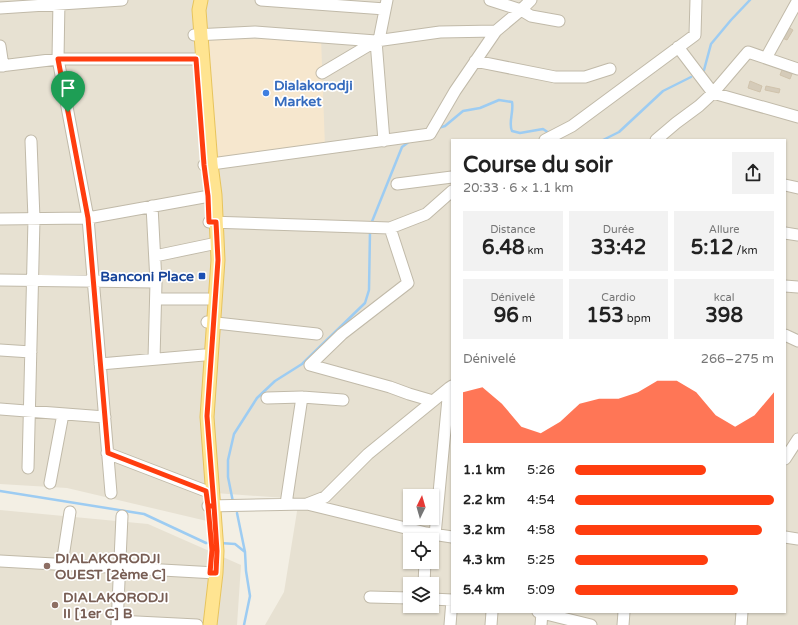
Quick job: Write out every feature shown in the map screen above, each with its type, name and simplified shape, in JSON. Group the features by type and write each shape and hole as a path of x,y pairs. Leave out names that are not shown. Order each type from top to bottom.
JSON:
{"main road":[{"path":"194,0 193,9 198,35"},
{"path":"201,0 198,35 199,59 212,196 214,244 218,260 204,355 200,416 215,550 210,625"},
{"path":"209,491 207,416 210,322 208,298 211,259 214,244"},
{"path":"206,625 213,573"}],"street":[{"path":"0,8 59,2 122,0"},
{"path":"261,0 386,5 378,41 384,141"},
{"path":"490,0 521,10 531,16 560,21"},
{"path":"208,165 430,134 454,91 496,31 531,0"},
{"path":"547,139 572,126 695,34 696,0"},
{"path":"766,58 792,22 798,0"},
{"path":"59,2 58,59 88,218 111,493"},
{"path":"198,35 255,32 378,41 440,32 496,31"},
{"path":"322,73 378,41"},
{"path":"0,46 1,66 58,59 199,59"},
{"path":"678,47 713,93 798,117"},
{"path":"657,139 700,106 748,52 798,69"},
{"path":"475,61 555,77 585,77 610,69"},
{"path":"28,468 34,219 31,141"},
{"path":"397,184 451,177"},
{"path":"786,185 798,188"},
{"path":"213,222 390,228 426,214 451,192"},
{"path":"0,219 88,218 212,196"},
{"path":"152,206 156,282 154,359"},
{"path":"390,228 408,283 342,334 310,365 390,387 433,401"},
{"path":"786,232 798,235"},
{"path":"155,256 214,244"},
{"path":"0,280 156,282"},
{"path":"786,286 798,287"},
{"path":"156,299 208,298"},
{"path":"210,322 317,334"},
{"path":"786,335 798,341"},
{"path":"0,350 31,352"},
{"path":"100,364 204,355"},
{"path":"307,504 325,497 368,454 451,387"},
{"path":"429,533 451,387"},
{"path":"286,504 302,397"},
{"path":"267,398 302,397 344,400"},
{"path":"0,409 105,417"},
{"path":"50,483 63,414"},
{"path":"786,457 792,442"},
{"path":"108,453 209,491"},
{"path":"211,506 307,504 418,533"},
{"path":"62,564 70,512"},
{"path":"122,516 117,623 197,625"},
{"path":"439,536 451,537"},
{"path":"786,537 798,539"},
{"path":"0,561 213,573"},
{"path":"370,597 403,598"},
{"path":"439,599 451,600"},
{"path":"450,625 451,612"},
{"path":"491,625 492,613"},
{"path":"540,613 541,625"},
{"path":"624,613 624,625"},
{"path":"741,625 742,613"},
{"path":"554,614 591,625"}],"shaded area":[{"path":"0,0 798,0 798,625 265,625 284,592 299,499 215,493 207,521 67,488 0,484"},
{"name":"Dialakorodji Market","path":"321,38 325,147 218,161 202,40"},
{"path":"0,510 148,524 241,565 237,625 0,625"}],"building":[{"path":"788,27 793,30 787,40 782,38"},
{"path":"782,70 792,74 790,79 780,75"},
{"path":"750,81 762,86 760,92 748,88"},
{"path":"766,86 780,89 779,93 765,90"}],"waterway":[{"path":"704,70 711,44 750,0"},
{"path":"605,139 619,132 663,91 691,77"},
{"path":"438,128 445,126 463,111 480,108 499,100 512,102 512,131 520,133 543,129 549,133"},
{"path":"371,224 402,147 410,141"},
{"path":"233,502 228,477 228,460 234,434 257,398 275,381 302,364 365,303 369,290 370,231"},
{"path":"0,491 144,514 206,543 211,543"},
{"path":"237,513 245,552 250,596 244,625"},
{"path":"220,543 235,544 245,552"}],"place":[{"name":"Dialakorodji Market","path":"266,93"},
{"name":"Banconi Place","path":"202,276"},
{"name":"DIALAKORODJI OUEST [2ème C]","path":"47,566"},
{"name":"DIALAKORODJI II [1er C] B","path":"55,605"}],"route":[{"path":"68,112 58,59 196,59 209,222 216,222 218,260 207,416 214,506 208,506 212,550 210,573 216,573 217,551 214,506 208,506 206,491 108,453 88,218 68,112"}]}
